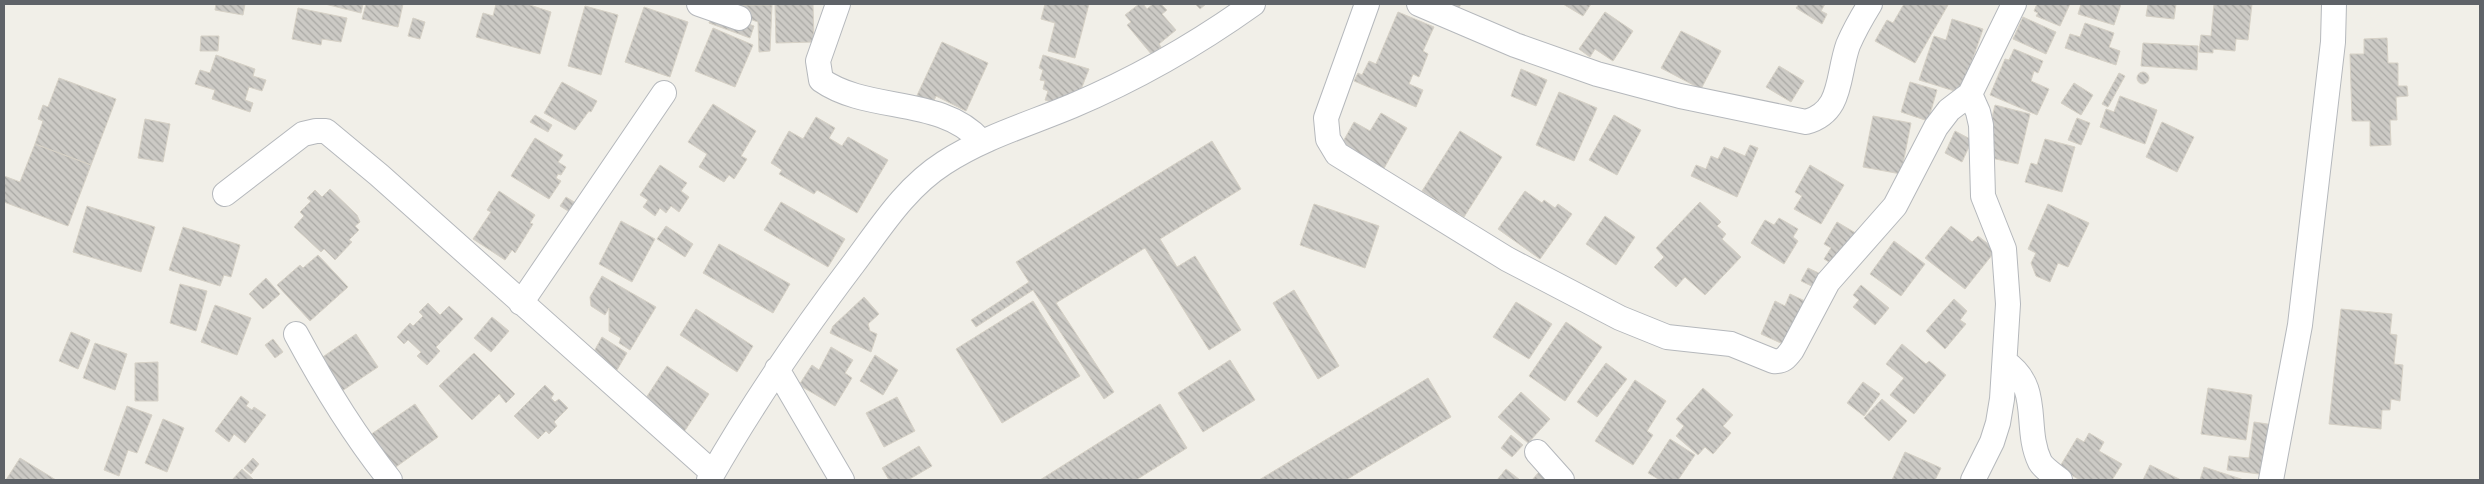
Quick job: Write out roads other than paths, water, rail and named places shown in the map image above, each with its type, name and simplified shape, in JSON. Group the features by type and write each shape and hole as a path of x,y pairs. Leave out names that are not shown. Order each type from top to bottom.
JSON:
{"street":[{"path":"699,4 739,18"},
{"path":"838,4 818,61 821,80 829,85 866,98 953,120 973,133 981,141"},
{"path":"225,194 297,138 316,131 326,132 379,175 711,476 744,419 778,369 895,208 920,181 948,160 981,141 1112,87 1190,45 1253,4"},
{"path":"1366,4 1326,118 1328,139 1337,154 1507,259 1620,318 1667,336 1731,344 1780,362 1792,350 1828,282 1895,206 1936,127 1949,110 1970,94 2014,4"},
{"path":"1419,4 1515,45 1597,74 1680,96 1806,122 1817,119 1827,112 1833,104 1848,46 1870,4"},
{"path":"2271,480 2300,325 2333,42 2334,4"},
{"path":"521,303 664,93"},
{"path":"1970,94 1978,112 1981,125 1984,196 2004,249 2008,304 2005,362 1998,423 1992,442 1974,480"},
{"path":"296,334 333,400 390,480"},
{"path":"2005,362 2016,370 2024,382 2030,401 2036,446 2041,464 2060,480"},
{"path":"778,369 842,480"},
{"path":"1538,452 1562,480"}]}
